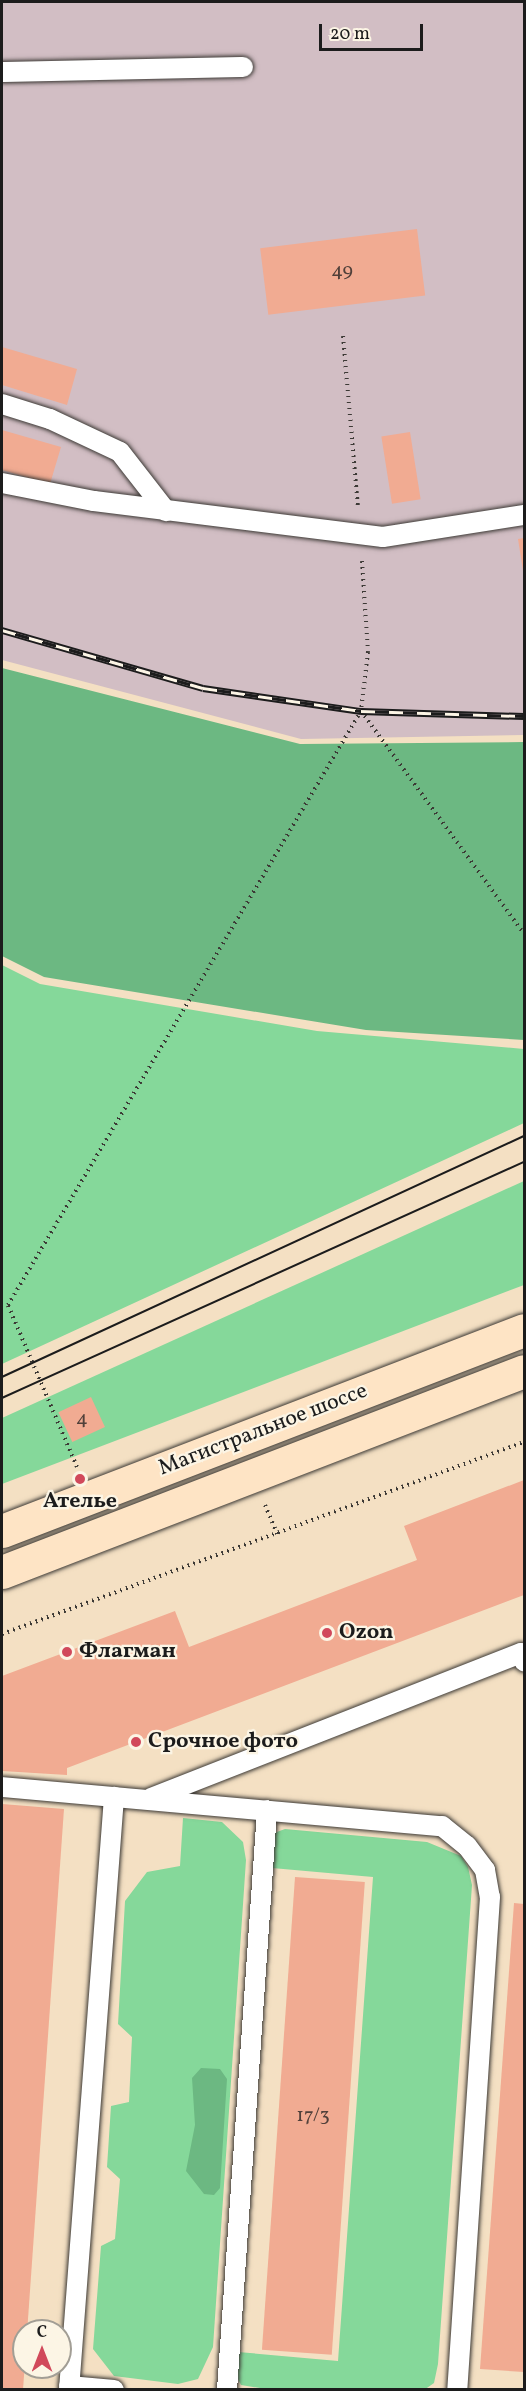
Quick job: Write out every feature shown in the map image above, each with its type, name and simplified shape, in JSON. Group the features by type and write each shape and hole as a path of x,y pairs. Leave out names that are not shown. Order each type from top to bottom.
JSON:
{"main road":[{"name":"Магистральное шоссе","path":"2,1531 525,1330"},
{"name":"Магистральное шоссе","path":"2,1572 525,1371"}],"lane":[{"path":"2,72 243,67"},
{"path":"2,404 50,419 120,452 166,511"},
{"path":"2,483 166,511 383,537 525,515"},
{"path":"147,1800 521,1653 525,1661"},
{"path":"2,1786 442,1826 485,1870 490,1897 457,2390"},
{"path":"114,1797 69,2388 114,2390"},
{"path":"227,2390 267,1810"}],"path":[{"path":"78,1471 8,1305 361,711 368,652 361,535 343,336"},
{"path":"361,711 525,933"},
{"path":"2,1634 278,1535 525,1442"},
{"path":"263,1499 278,1535"}],"shaded area":[{"path":"2,2 524,2 524,735 301,739 2,660"}],"green space":[{"path":"2,668 300,744 524,742 524,1040 366,1030 44,977 2,956"},
{"path":"2,965 40,984 317,1031 524,1049 524,1123 2,1364"},
{"path":"524,1181 524,1285 2,1484 2,1418"},
{"path":"183,1818 222,1822 243,1842 246,1860 213,2347 198,2379 178,2384 114,2376 93,2349 101,2246 115,2239 120,2179 107,2167 111,2106 129,2102 132,2037 118,2024 125,1901 147,1872 180,1866"},
{"path":"285,1829 427,1842 461,1856 468,1867 472,1885 438,2364 434,2383 424,2390 272,2390 241,2385 237,2377 238,2352 338,2361 373,1877 272,1868 274,1833"},
{"path":"201,2068 220,2069 227,2079 220,2188 214,2195 204,2194 186,2171 195,2125 192,2078"}],"building":[{"path":"417,229 425,296 268,315 260,248"},
{"path":"2,347 77,369 67,405 2,385"},
{"path":"2,430 61,447 50,484 2,470"},
{"path":"410,432 421,499 392,504 381,437"},
{"path":"524,538 524,571 523,571 518,539"},
{"path":"91,1397 105,1427 72,1442 58,1412"},
{"path":"524,1480 524,1595 67,1768 67,1775 2,1771 2,1676 175,1611 189,1647 417,1560 404,1526"},
{"path":"2,1804 64,1809 28,2319 12,2319 12,2379 24,2379 23,2390 2,2390"},
{"path":"295,1877 365,1882 332,2355 262,2350"},
{"path":"514,1903 524,1904 524,2372 480,2369"}],"tram line":[{"path":"2,1377 524,1136"},
{"path":"2,1398 524,1162"}],"railway":[{"path":"2,630 203,688 361,711 524,716"}],"place":[{"name":"Ателье","path":"80,1479"},
{"name":"Ozon","path":"327,1633"},
{"name":"Флагман","path":"67,1652"},
{"name":"Срочное фото","path":"136,1742"}]}
